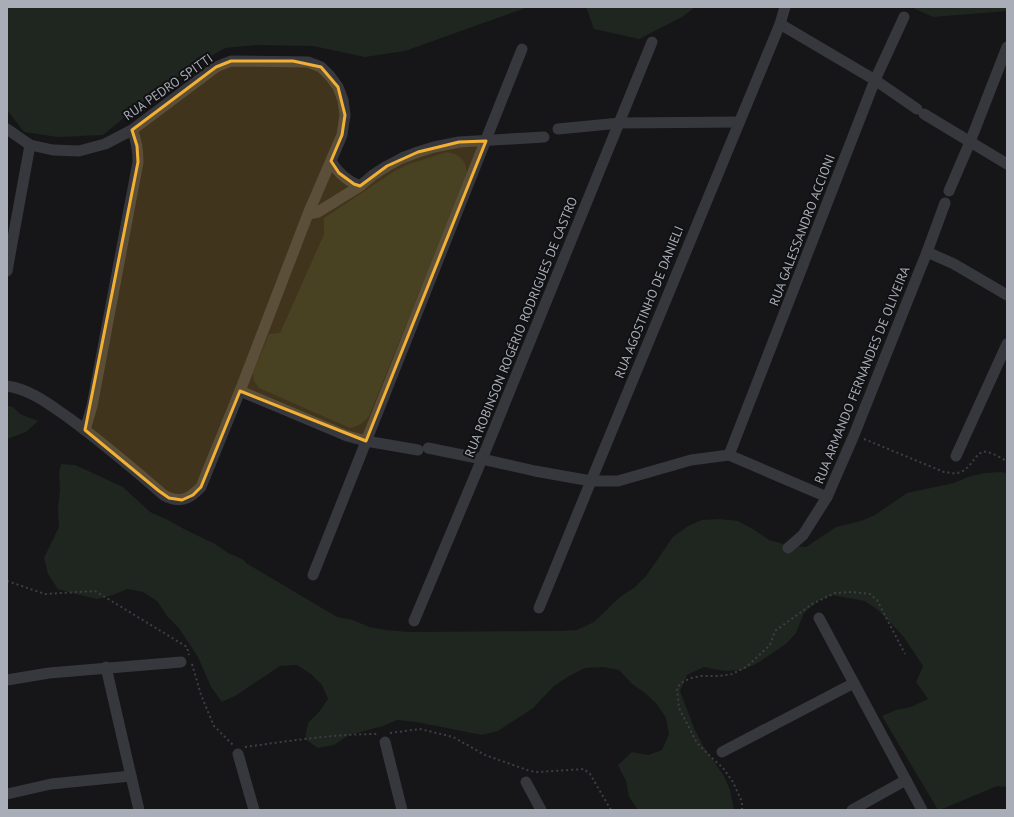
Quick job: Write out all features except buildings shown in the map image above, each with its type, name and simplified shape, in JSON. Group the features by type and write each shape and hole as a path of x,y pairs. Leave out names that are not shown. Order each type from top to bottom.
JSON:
{"street":[{"name":"RUA AGOSTINHO DE DANIELI","path":"539,608 780,24 785,7"},
{"name":"RUA GALESSANDRO ACCIONI","path":"729,455 875,80 904,18"},
{"path":"780,24 875,80 920,111 1007,164"},
{"name":"RUA ROBINSON ROGÉRIO RODRIGUES DE CASTRO","path":"414,621 482,459 652,42"},
{"path":"950,191 1007,47"},
{"path":"313,575 522,49"},
{"name":"RUA PEDRO SPITTI","path":"7,129 30,145 53,150 78,151 105,144 132,130 216,67 231,61 308,62 321,67 330,76 338,87 343,100 345,115 342,135 308,214 240,391 201,487 193,495 182,500 169,498 85,430"},
{"path":"558,129 620,123 739,122"},
{"path":"7,386 15,387 48,403 85,430 92,406 138,162 137,146 132,130"},
{"path":"308,214 318,212 360,186 387,166 418,152 446,144 544,137"},
{"path":"7,271 30,145"},
{"path":"331,161 344,177 360,186"},
{"name":"RUA ARMANDO FERNANDES DE OLIVEIRA","path":"788,548 803,535 827,497 854,435 945,203"},
{"path":"927,252 954,264 1007,295"},
{"path":"956,456 1007,344"},
{"path":"240,391 347,436 366,441 482,459 534,471 591,481 618,481 691,460 729,455 827,497"},
{"path":"819,618 922,810"},
{"path":"7,680 49,673 181,662"},
{"path":"106,668 139,810"},
{"path":"722,752 854,683"},
{"path":"385,742 402,810"},
{"path":"238,752 254,810"},
{"path":"7,794 51,784 131,776"},
{"path":"852,810 906,780"},
{"path":"526,782 542,810"}],"path":[{"path":"854,435 944,472 958,473 968,468 978,454 982,452 986,452 1007,461"},
{"path":"7,581 45,594 95,591 187,647 201,695 214,726 238,752 242,747 325,736 384,734 420,729 453,736 485,755 530,771 538,772 584,769 590,774 611,810"},
{"path":"742,810 742,802 733,782 697,742 678,708 677,688 681,683 691,678 701,676 732,674 746,667 770,645 775,631 812,604 835,592 870,594 876,600 905,654"}],"highlighted area":[{"path":"231,61 293,61 321,67 338,87 345,115 342,135 331,161 339,173 354,184 360,186 387,166 418,152 459,142 486,141 366,441 240,391 201,487 193,495 182,500 169,498 159,491 85,430 138,162 137,146 132,130 216,67"}],"shaded area":[{"path":"7,7 528,7 405,51 365,57 313,46 257,45 225,48 184,73 142,103 103,135 58,137 24,132 7,110"},
{"path":"586,7 695,7 682,17 639,39 594,29"},
{"path":"911,7 1007,7 1007,11 933,17"},
{"path":"447,152 456,154 462,159 466,166 467,175 369,416 361,424 350,428 259,388 254,381 253,373 269,334 280,333 324,234 324,218 396,170 409,164"},
{"path":"7,406 13,407 20,414 38,421 26,432 7,439"},
{"path":"61,464 75,465 123,487 150,512 244,560 246,563 337,617 353,620 369,627 409,632 577,630 594,622 620,597 635,587 646,576 673,537 688,526 702,520 719,519 738,521 769,540 787,545 806,547 836,527 861,521 875,515 907,493 954,483 968,477 984,473 1007,473 1007,787 997,786 938,810 882,716 896,710 911,707 928,699 916,682 923,666 903,636 878,610 865,601 832,595 818,601 804,613 796,633 786,644 756,664 742,670 725,671 704,667 687,675 680,691 694,728 702,744 724,776 730,790 734,810 638,810 629,797 626,781 618,765 632,752 648,755 662,750 669,734 666,718 656,703 632,684 619,670 603,667 585,668 569,676 554,686 533,708 498,731 482,735 416,722 397,720 383,726 349,735 334,745 318,748 305,739 308,723 319,712 328,699 322,685 311,674 297,665 280,666 235,696 222,702 211,687 198,657 178,627 167,616 157,601 143,592 127,589 113,595 97,599 58,589 48,574 44,558 59,527 59,473"}]}
